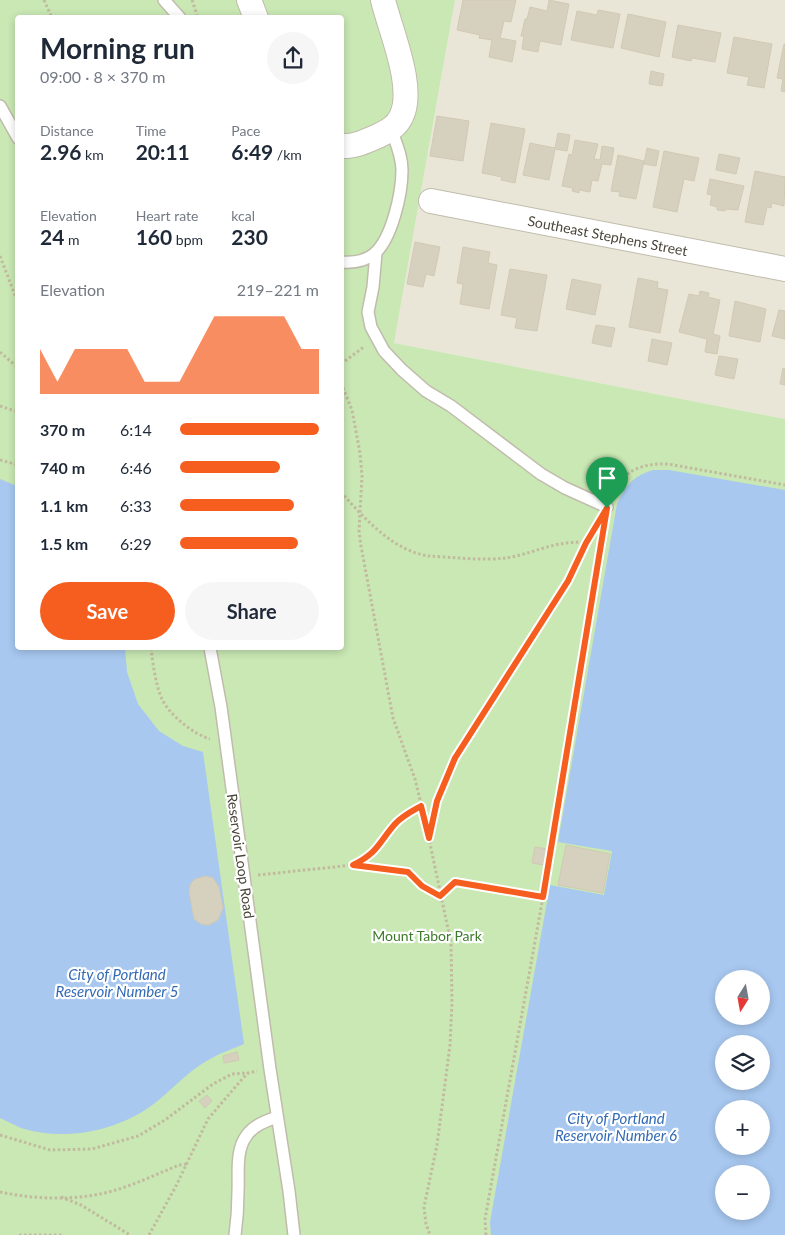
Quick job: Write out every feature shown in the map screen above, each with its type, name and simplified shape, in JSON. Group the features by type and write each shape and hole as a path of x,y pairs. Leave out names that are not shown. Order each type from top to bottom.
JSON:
{"street":[{"path":"250,0 255,15"},
{"path":"344,146 365,142 391,129 401,116 406,99 402,64 383,0"},
{"name":"Southeast Stephens Street","path":"431,201 785,269"}],"lane":[{"path":"164,0 177,15"},
{"path":"0,106 15,133"},
{"path":"344,262 355,262 367,258 376,252 392,222 399,196 402,170 401,159 391,129"},
{"path":"376,252 373,287 368,312 371,326 384,351 426,391 451,406 541,474 607,508"},
{"name":"Reservoir Loop Road","path":"210,650 221,707 269,1067 289,1191 294,1235"},
{"path":"235,1235 238,1168 242,1146 246,1135 254,1127 277,1117"}],"path":[{"path":"44,0 51,15"},
{"path":"192,0 197,15"},
{"path":"0,256 15,295"},
{"path":"344,362 376,338"},
{"path":"0,352 15,365"},
{"path":"344,391 352,410 360,453 362,476 361,546 393,718 414,779 421,806 451,943 452,1002 448,1065 437,1145 424,1207 426,1224 430,1235"},
{"path":"0,406 15,411"},
{"path":"0,460 15,464"},
{"path":"486,1235 486,1219 543,897 611,493 618,481 626,474 640,467 654,464 668,464 785,485"},
{"path":"344,495 360,514 396,543 409,551 428,556 505,558 563,542 586,543"},
{"path":"429,838 437,801 455,758 568,581 586,543 607,508"},
{"path":"151,650 154,673 162,699 175,716 196,733 209,739 225,736"},
{"path":"353,865 373,853 395,824 406,814 421,806"},
{"path":"245,877 353,865 408,872 422,886 440,896"},
{"path":"440,896 455,882 543,897"},
{"path":"0,1136 50,1150 92,1148 138,1136 166,1120 213,1084 232,1074 248,1073 269,1067"},
{"path":"149,1235 208,1119 248,1073"},
{"path":"0,1192 28,1196 89,1196 116,1190 186,1164"},
{"path":"60,1197 81,1205 130,1235"},
{"path":"19,1235 62,1235"}],"shaded area":[{"path":"455,0 785,0 785,419 394,343"}],"green space":[{"name":"Mount Tabor Park","path":"0,0 455,0 394,343 785,419 785,1235 0,1235"}],"water":[{"name":"City of Portland Reservoir Number 6","path":"653,470 669,470 785,490 785,1235 491,1235 490,1222 550,885 604,895 612,851 558,842 617,504 631,482 640,475"},
{"name":"City of Portland Reservoir Number 5","path":"0,479 15,485 15,650 125,650 127,672 138,704 159,731 183,746 203,752 244,1044 204,1062 141,1113 108,1127 73,1134 55,1134 21,1128 0,1118"}],"building":[{"path":"463,0 516,0 511,22 504,21 500,38 516,41 512,62 489,57 492,40 479,38 480,35 457,30"},
{"path":"549,0 569,4 561,45 540,41 538,52 522,49 524,36 521,36 530,7 547,11"},
{"path":"598,10 620,14 613,48 571,40 577,11 597,15"},
{"path":"628,14 666,22 659,57 621,48"},
{"path":"678,25 721,33 715,62 692,58 691,61 672,57"},
{"path":"734,37 772,44 764,88 747,85 749,77 727,73"},
{"path":"784,44 785,92 781,91 783,79 777,78"},
{"path":"651,71 664,74 662,86 649,84"},
{"path":"437,116 469,121 463,161 430,156"},
{"path":"491,123 525,129 515,183 501,180 502,177 482,173"},
{"path":"558,133 570,135 567,151 555,149 549,180 523,175 530,143 555,148"},
{"path":"575,140 598,144 594,159 600,160 602,146 614,148 611,165 602,164 598,181 592,180 590,192 579,190 579,193 572,191 573,188 562,186 569,154 572,155"},
{"path":"647,148 659,151 656,166 644,164"},
{"path":"664,151 699,158 694,181 684,179 677,212 653,207"},
{"path":"719,154 740,158 736,174 716,170"},
{"path":"618,155 644,161 636,199 619,196 620,192 611,191"},
{"path":"755,171 785,177 784,206 772,203 771,208 767,207 763,225 745,222"},
{"path":"710,179 744,186 738,210 717,210 717,207 710,205 712,195 707,194"},
{"path":"415,242 440,247 434,276 426,274 423,287 407,284"},
{"path":"463,247 490,252 488,263 497,265 489,309 460,304 463,284 457,283"},
{"path":"510,269 547,275 537,331 515,328 517,318 501,315"},
{"path":"638,278 658,282 657,288 668,290 660,333 629,327"},
{"path":"572,279 601,285 595,315 566,309"},
{"path":"700,291 709,293 708,297 720,300 713,334 720,336 717,354 705,352 707,339 679,332 689,294 699,296"},
{"path":"735,301 766,309 760,342 729,336"},
{"path":"779,310 785,311 785,339 772,336"},
{"path":"596,325 615,328 611,347 592,343"},
{"path":"652,339 672,343 667,365 648,361"},
{"path":"719,356 738,359 734,379 715,375"},
{"path":"783,368 785,369 785,385 780,384"},
{"path":"566,845 610,854 603,893 558,885"},
{"path":"535,847 547,849 544,865 532,863"},
{"path":"206,876 213,878 219,887 223,908 218,920 209,925 201,924 194,919 189,891 191,883 195,879"},
{"path":"237,1052 239,1060 224,1063 223,1056"},
{"path":"207,1095 212,1101 205,1108 199,1101"}],"route":[{"path":"607,508 543,897 455,882 440,896 422,886 408,872 353,865 373,853 395,824 406,814 421,806 429,838 437,801 455,758 568,581 586,543 607,508"}]}
